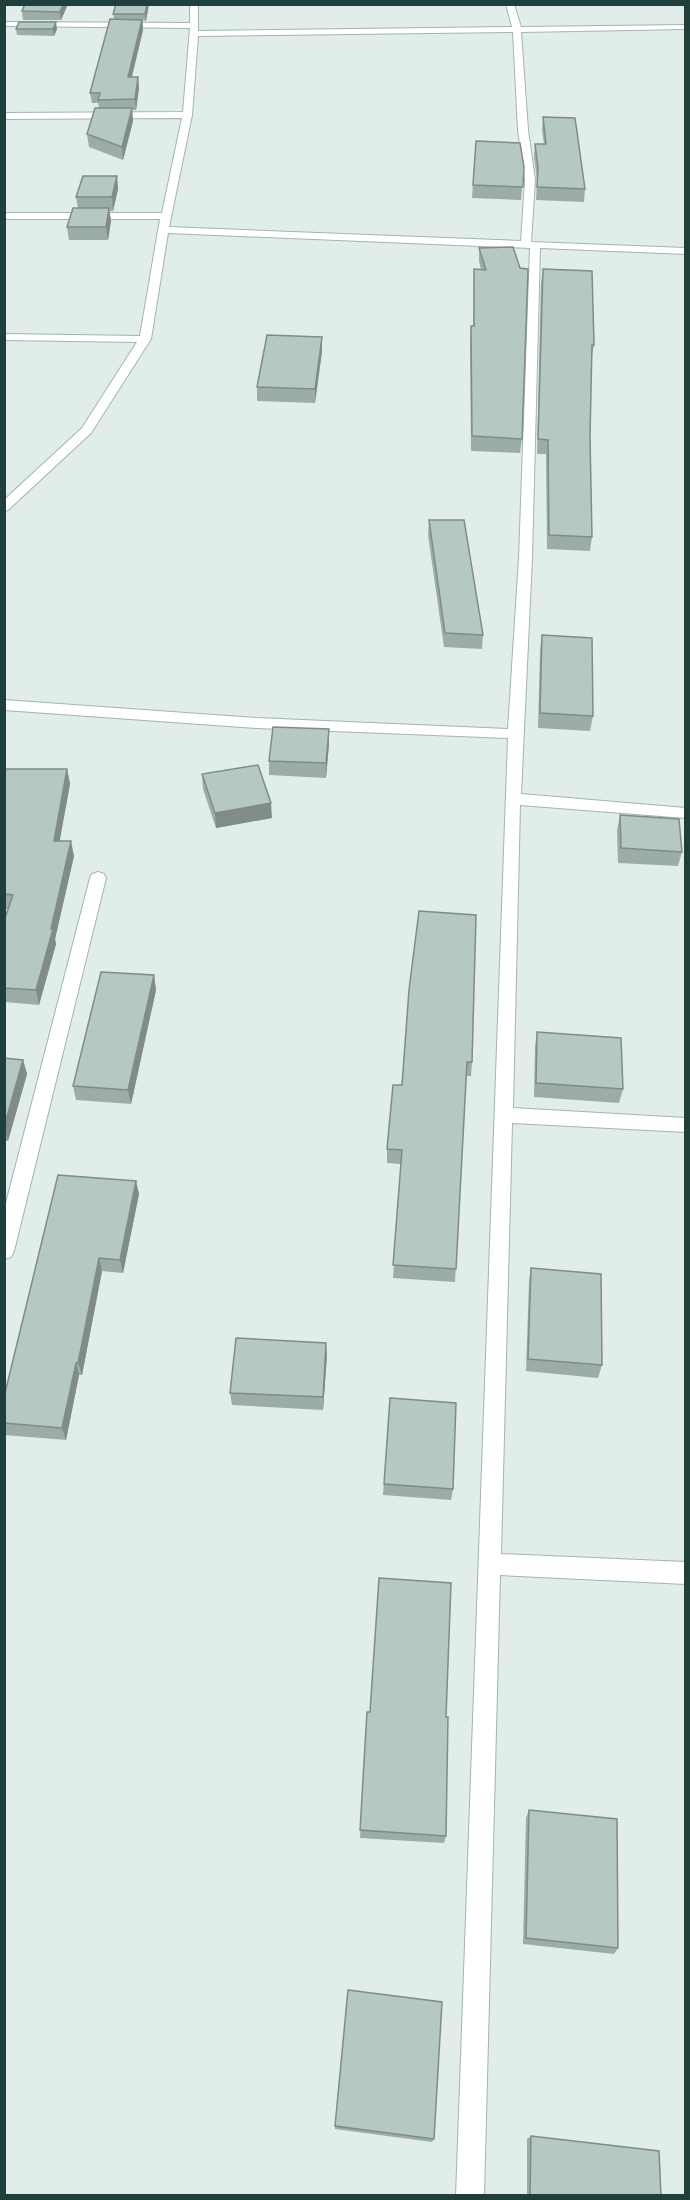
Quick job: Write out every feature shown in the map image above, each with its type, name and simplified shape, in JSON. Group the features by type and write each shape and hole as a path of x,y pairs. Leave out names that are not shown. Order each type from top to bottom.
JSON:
{"street":[{"path":"4,507 87,430 145,339 163,231 187,115 194,4"},
{"path":"470,2196 515,734 523,633 530,459 531,332 536,272 530,245 530,180 523,130 517,28 510,4"},
{"path":"4,24 194,30 686,27"},
{"path":"4,116 187,115"},
{"path":"4,216 166,216"},
{"path":"163,231 686,251"},
{"path":"4,337 145,339"},
{"path":"4,705 257,723 515,734"},
{"path":"514,799 686,813"},
{"path":"4,1251 98,878"},
{"path":"503,1115 686,1125"},
{"path":"488,1564 686,1573"}],"building":[{"path":"25,4 63,4 60,12 22,11"},
{"path":"116,4 147,4 145,14 113,14"},
{"path":"110,19 142,20 128,77 138,77 135,99 98,100 100,93 90,93"},
{"path":"19,22 56,22 53,29 16,29"},
{"path":"95,108 132,108 122,147 87,134"},
{"path":"543,117 575,118 585,189 537,187 538,167 535,144 546,144"},
{"path":"476,141 520,143 524,167 523,187 473,185"},
{"path":"83,176 117,176 112,197 76,197"},
{"path":"73,208 109,208 106,227 67,227"},
{"path":"513,247 520,268 528,269 522,439 472,436 471,326 474,326 474,269 486,270 479,248"},
{"path":"543,269 592,271 594,345 592,345 590,436 592,537 549,535 548,440 538,439"},
{"path":"267,335 322,337 315,389 257,387"},
{"path":"429,520 464,520 483,635 445,633"},
{"path":"542,635 592,638 593,716 540,713"},
{"path":"273,727 329,729 326,763 269,761"},
{"path":"258,765 271,803 215,813 202,774"},
{"path":"6,769 67,769 54,841 71,841 51,929 53,929 36,990 4,988 4,921 13,895 4,894 4,775"},
{"path":"620,815 679,819 682,852 621,848"},
{"path":"419,911 476,915 472,1062 467,1062 456,1269 393,1265 402,1150 387,1149 393,1085 402,1085 409,990"},
{"path":"101,972 154,975 128,1090 73,1086"},
{"path":"537,1032 621,1038 623,1089 536,1083"},
{"path":"4,1058 23,1060 4,1127"},
{"path":"58,1175 136,1181 120,1260 99,1258 78,1363 76,1363 62,1428 4,1423 4,1397"},
{"path":"531,1268 601,1274 602,1365 528,1359"},
{"path":"236,1338 326,1343 323,1397 230,1393"},
{"path":"390,1398 456,1403 453,1489 384,1484"},
{"path":"379,1578 451,1583 446,1717 448,1717 446,1836 360,1830 367,1712 370,1712"},
{"path":"529,1810 617,1819 618,1948 526,1938"},
{"path":"348,1990 442,2002 434,2139 335,2126"},
{"path":"531,2136 659,2151 661,2196 530,2196"}]}
